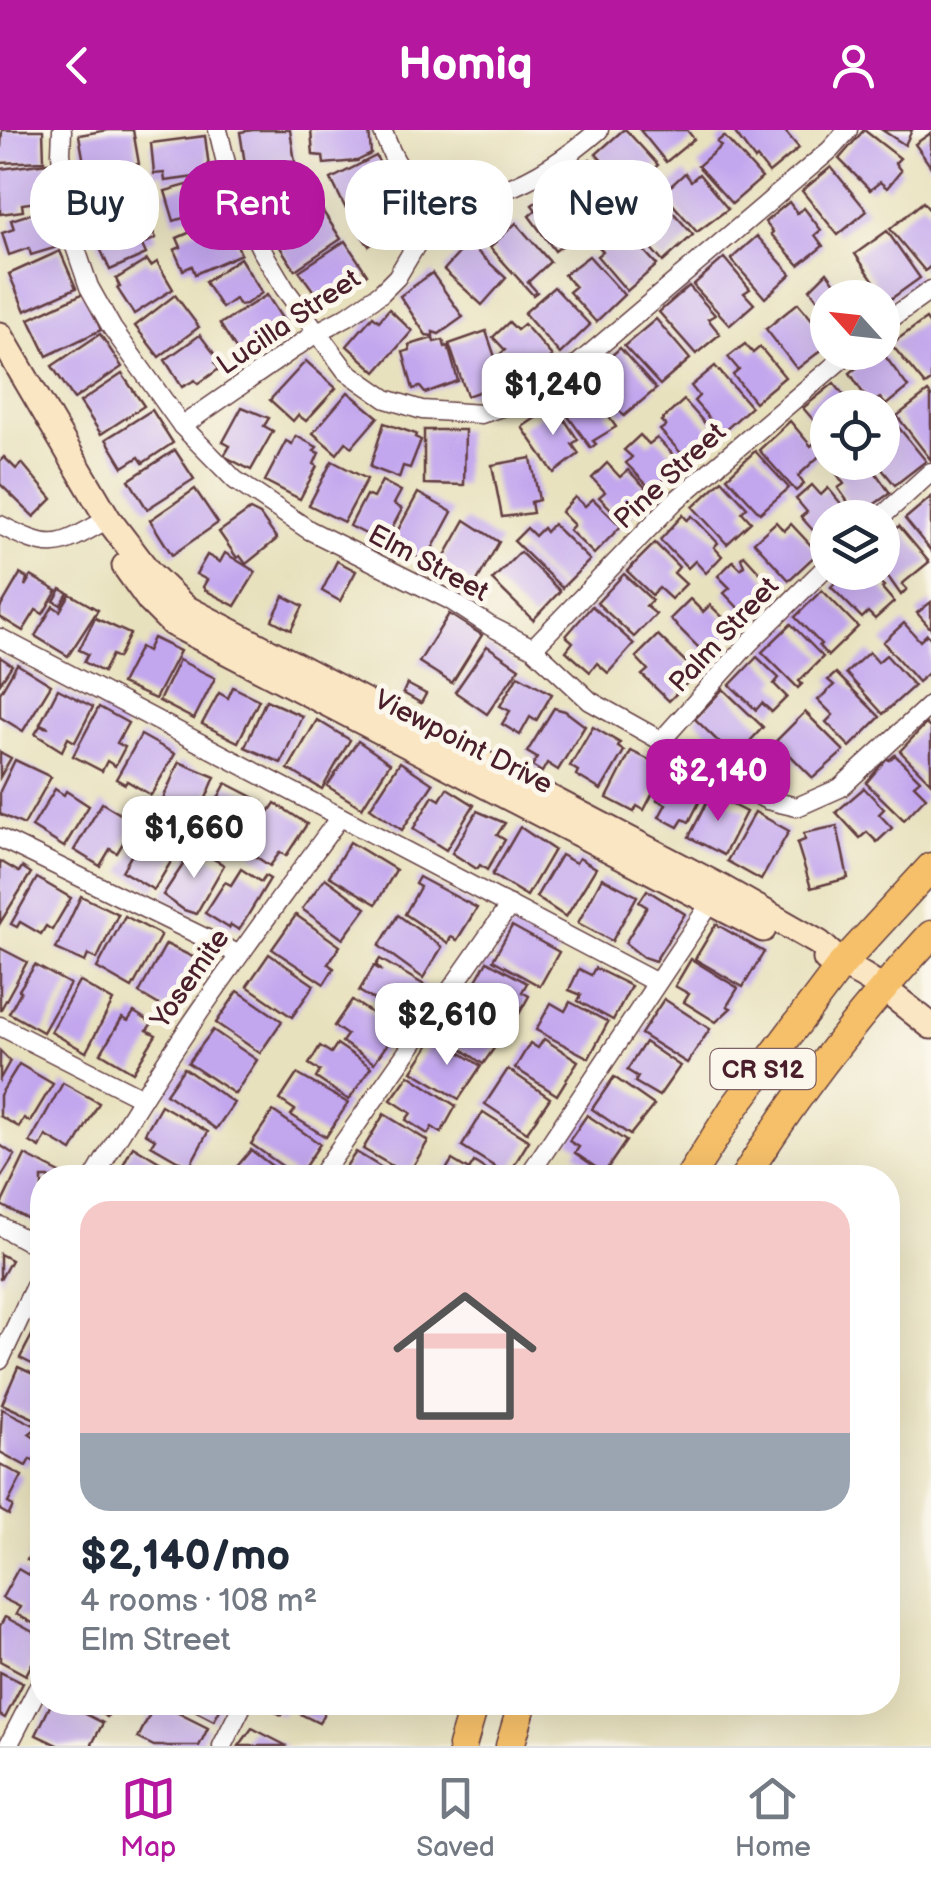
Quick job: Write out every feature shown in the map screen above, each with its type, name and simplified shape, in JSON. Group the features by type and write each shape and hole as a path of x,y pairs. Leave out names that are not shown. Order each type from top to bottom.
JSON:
{"main road":[{"name":"CR S12","path":"697,1165 733,1109 842,964 931,867"},
{"name":"CR S12","path":"752,1165 882,987 931,935"},
{"path":"462,1746 471,1715"},
{"path":"510,1746 519,1715"}],"street":[{"name":"Elm Street","path":"62,130 69,229 89,287 112,328 182,426 235,480 309,530 450,600 533,648 590,701 768,800 797,808 840,788 931,704"},
{"path":"218,130 240,206 285,289 346,371 386,399 422,410 481,414 558,380 830,150 848,130"},
{"path":"382,130 397,160"},
{"path":"513,187 533,179 600,130"},
{"name":"Lucilla Street","path":"182,426 316,333 348,316 397,276 413,250"},
{"path":"900,312 931,290"},
{"name":"Viewpoint Drive","path":"0,335 108,519 149,573 184,607 716,896 819,943 842,964 882,987 931,1026"},
{"name":"Pine Street","path":"533,648 674,502 829,370"},
{"path":"900,500 931,472"},
{"path":"0,524 31,541 62,545 108,519"},
{"name":"Palm Street","path":"660,742 810,583"},
{"path":"0,638 657,983"},
{"name":"Yosemite","path":"101,1165 140,1097 238,954 340,816"},
{"path":"0,838 238,954"},
{"path":"537,1165 716,896"},
{"path":"327,1165 510,905"},
{"path":"0,1026 140,1097"},
{"path":"0,1226 30,1242"},
{"path":"0,1360 30,1296"},
{"path":"8,1746 30,1703"},
{"path":"222,1746 238,1715"}],"building":[{"path":"2,130 43,130 44,160 0,163"},
{"path":"133,130 138,160 83,160 79,135"},
{"path":"290,130 295,160 244,160 240,132"},
{"path":"311,130 369,130 371,154 359,160 325,164 323,156 313,155"},
{"path":"626,130 653,160 601,160 596,154"},
{"path":"640,130 687,130 694,139 664,160"},
{"path":"733,130 784,130 799,148 769,173"},
{"path":"864,130 900,158 895,163 901,171 887,188 880,182 870,190 839,159"},
{"path":"882,130 912,130 905,145"},
{"path":"931,133 931,167 915,144"},
{"path":"205,136 208,160 179,160 179,179 165,181 164,173 159,174 159,160 153,160 151,143"},
{"path":"724,136 762,178 732,204 698,166 721,146 717,142"},
{"path":"30,165 30,203 22,204 23,211 0,214 0,169"},
{"path":"831,167 867,211 838,235 802,191"},
{"path":"345,172 345,207 331,179"},
{"path":"685,173 691,181 699,174 728,209 697,232 673,204 673,184"},
{"path":"179,187 179,219 174,221 165,191"},
{"path":"789,202 797,213 804,208 821,230 815,235 823,246 799,265 765,222"},
{"path":"923,202 931,212 931,266 925,271 890,229"},
{"path":"673,212 693,235 663,262 652,250 673,250"},
{"path":"30,214 30,250 48,250 31,255 29,248 9,255 2,233 14,229 11,220"},
{"path":"325,215 341,239 325,250"},
{"path":"516,223 533,242 533,250 540,250 550,262 528,282 537,292 533,295 493,250 513,250"},
{"path":"887,231 920,278 900,292 900,280 873,280 855,254"},
{"path":"757,236 791,274 765,298 731,259"},
{"path":"345,241 345,250 351,250 367,274 323,304 299,271"},
{"path":"101,250 144,250 146,254 110,270"},
{"path":"174,250 239,250 241,254 195,274 192,266 183,270"},
{"path":"282,250 325,250 295,270"},
{"path":"462,250 476,250 506,278 482,305 444,270"},
{"path":"643,250 657,265 627,291 597,256 603,251"},
{"path":"60,251 76,288 25,311 9,274"},
{"path":"589,256 624,295 596,322 569,292 575,287 564,275"},
{"path":"240,258 262,293 246,304 239,305 235,299 222,308 205,282"},
{"path":"724,258 750,289 744,293 754,304 730,325 693,285"},
{"path":"147,260 151,266 157,262 173,289 134,314 117,288 120,287 116,279"},
{"path":"432,273 463,317 439,334 433,332 433,336 426,335 400,296"},
{"path":"689,286 715,315 708,319 720,334 696,354 659,312"},
{"path":"554,287 590,325 560,354 524,313"},
{"path":"84,293 101,330 47,356 29,319"},
{"path":"175,295 199,327 159,357 135,326"},
{"path":"267,295 285,323 282,331 241,357 220,324"},
{"path":"798,303 810,317 810,359 797,369 766,329"},
{"path":"389,309 412,331 376,372 347,346 373,316 379,321"},
{"path":"656,319 690,359 660,385 624,346"},
{"path":"926,319 931,326 931,381 925,385 900,355 900,338"},
{"path":"509,322 517,330 524,324 552,356 524,382 499,355 505,350 493,337"},
{"path":"486,331 504,383 467,396 449,344"},
{"path":"100,334 122,367 74,399 52,366"},
{"path":"200,335 219,360 215,363 219,369 198,384 195,380 182,387 165,360"},
{"path":"433,338 434,342 443,340 448,346 458,381 425,393 420,387 413,389 403,352 410,350 409,345"},
{"path":"745,344 753,353 760,347 785,377 755,402 733,375 739,370 728,357"},
{"path":"620,348 656,389 624,416 590,375"},
{"path":"306,361 336,388 306,421 298,415 293,421 270,400"},
{"path":"715,366 751,407 722,433 694,401 699,396 691,386"},
{"path":"895,370 908,387 900,394 900,390 861,390 850,373"},
{"path":"122,374 144,406 101,434 80,402"},
{"path":"588,378 611,410 606,413 616,427 593,441 596,444 591,448 557,401"},
{"path":"348,392 378,417 352,447 346,442 337,454 313,433"},
{"path":"928,392 931,396 931,460 900,420 900,414"},
{"path":"684,400 718,438 690,463 660,430 666,426 661,421"},
{"path":"555,405 578,440 572,444 579,454 554,473 522,427"},
{"path":"242,407 269,418 264,426 273,431 251,470 224,456 230,446 223,442"},
{"path":"152,410 173,443 143,463 139,457 123,467 106,439"},
{"path":"790,421 810,445 810,465 798,476 804,484 796,491 759,450"},
{"path":"384,423 416,434 421,440 410,468 403,466 399,478 370,467"},
{"path":"900,429 926,461 895,485 891,480 900,480"},
{"path":"424,430 465,430 464,485 424,484"},
{"path":"640,435 649,444 657,438 681,463 652,490 626,463 632,457 624,450"},
{"path":"296,436 317,447 314,451 319,453 314,464 317,466 300,499 265,481 286,441 292,444"},
{"path":"175,450 194,479 147,509 129,480"},
{"path":"755,451 789,488 760,513 727,477"},
{"path":"4,457 16,469 22,463 52,499 34,517 0,484 0,461"},
{"path":"531,458 539,500 531,502 533,513 502,517 492,465"},
{"path":"332,461 367,479 344,522 309,505"},
{"path":"607,463 620,477 628,470 653,495 624,522 599,497 605,492 592,478"},
{"path":"722,480 747,507 742,512 751,522 727,544 693,507"},
{"path":"841,480 881,480 890,493 880,500 847,500 838,488 844,484"},
{"path":"382,481 401,491 394,504 402,509 384,543 350,526 366,495 373,498"},
{"path":"812,485 821,495 828,488 838,500 810,500 810,527 801,517 807,512 796,499"},
{"path":"195,489 218,523 172,555 150,520"},
{"path":"418,493 452,512 425,562 391,543"},
{"path":"575,497 585,506 593,499 621,526 594,554 569,530 574,525 561,512"},
{"path":"931,497 931,551 905,519"},
{"path":"250,510 260,515 277,539 246,564 240,556 237,558 219,532"},
{"path":"683,515 687,520 692,516 718,543 714,547 722,556 706,573 695,561 688,568 660,540"},
{"path":"465,520 499,542 473,588 438,568"},
{"path":"776,522 784,531 791,524 810,544 810,560 789,580 754,542"},
{"path":"553,524 590,560 562,588 514,541 527,528 535,536"},
{"path":"900,527 929,562 902,584 907,589 901,595 897,590"},
{"path":"655,543 679,567 674,573 686,584 671,599 659,588 652,595 627,571"},
{"path":"520,552 560,591 533,620 492,580"},
{"path":"225,553 256,572 235,606 205,590 207,580 196,574 207,555 220,562"},
{"path":"744,555 776,590 748,618 724,593 730,588 718,576 733,561 741,569"},
{"path":"337,561 356,571 340,601 322,591"},
{"path":"20,574 27,578 25,586 31,576 57,591 43,614 36,610 23,631 0,617 0,608"},
{"path":"624,574 652,600 646,606 656,614 634,637 597,603"},
{"path":"61,589 68,593 61,605 54,601"},
{"path":"822,590 858,627 828,656 795,617"},
{"path":"834,590 884,590 894,602 875,619 868,612 862,618"},
{"path":"70,594 98,610 68,656 35,636 53,606 60,611"},
{"path":"284,596 303,606 291,630 272,620"},
{"path":"690,599 703,612 710,605 735,629 708,657 670,619"},
{"path":"931,602 931,629 917,613"},
{"path":"592,606 634,644 608,673 597,663 590,672 566,651 573,642 566,636"},
{"path":"449,614 482,635 452,683 419,662"},
{"path":"95,618 130,634 118,658 112,655 103,672 84,662 88,654 79,650"},
{"path":"904,623 920,641 927,634 931,639 931,671 918,682 883,642"},
{"path":"791,624 823,657 799,681 802,684 798,688 762,652"},
{"path":"658,635 697,673 669,701 642,675 648,670 636,657"},
{"path":"153,638 180,651 155,699 121,684 140,647 147,651"},
{"path":"487,646 519,668 487,714 455,692"},
{"path":"869,652 878,662 886,655 914,686 883,714 846,673"},
{"path":"0,657 12,665 0,683"},
{"path":"757,657 779,678 774,684 787,697 772,712 762,703 756,710 730,685"},
{"path":"179,660 215,678 194,719 159,701"},
{"path":"17,664 51,685 23,731 0,717 0,693"},
{"path":"836,673 880,717 850,747 826,722 833,715 818,700 834,685 828,680"},
{"path":"518,675 552,694 536,721 530,717 520,735 502,724 510,711 500,706"},
{"path":"407,684 426,694 421,703 403,693"},
{"path":"233,687 259,700 238,742 202,724 219,693 228,698"},
{"path":"58,689 93,707 75,742 68,738 62,751 35,734 40,726 49,728 40,724"},
{"path":"723,689 763,727 737,755 695,719"},
{"path":"266,700 302,716 281,763 245,747"},
{"path":"99,707 128,723 117,743 125,747 115,766 107,761 102,771 73,756"},
{"path":"554,708 585,726 558,770 547,763 542,772 532,766 537,758 527,752"},
{"path":"805,712 844,751 813,778 776,741"},
{"path":"317,720 350,740 322,789 288,769"},
{"path":"926,724 931,729 931,783 900,751"},
{"path":"593,727 620,743 618,747 624,751 601,790 576,775 578,771 570,766"},
{"path":"141,735 175,754 151,795 116,779"},
{"path":"358,741 390,763 362,808 327,786"},
{"path":"631,751 666,768 644,810 637,806 634,812 607,798"},
{"path":"0,752 11,758 0,777"},
{"path":"895,755 920,780 914,785 926,797 904,820 866,783 887,758"},
{"path":"15,760 51,777 24,825 0,814 0,791"},
{"path":"179,762 215,777 201,810 194,807 188,821 159,808"},
{"path":"400,762 433,784 402,830 370,808"},
{"path":"673,769 707,787 689,822 683,819 678,827 659,817 666,804 657,800"},
{"path":"226,783 261,801 239,843 204,825"},
{"path":"447,788 474,805 446,850 413,829 433,796 440,800"},
{"path":"864,788 884,809 879,814 892,828 877,842 867,832 860,838 836,812"},
{"path":"55,789 64,795 66,791 89,806 64,847 32,827"},
{"path":"711,794 746,812 724,855 689,837"},
{"path":"102,803 135,823 117,853 110,849 100,866 74,850"},
{"path":"275,803 307,824 286,856 280,852 270,866 252,854 258,839 253,836"},
{"path":"477,811 505,823 497,835 505,840 487,870 480,865 477,869 452,853"},
{"path":"755,812 789,831 761,880 727,861"},
{"path":"153,819 187,835 154,890 122,871"},
{"path":"837,826 848,878 811,888 797,843 805,840 804,833"},
{"path":"520,827 554,850 527,896 492,875"},
{"path":"350,842 396,870 376,904 329,876"},
{"path":"194,848 224,865 196,914 163,895"},
{"path":"561,855 576,863 579,858 596,868 566,917 536,897"},
{"path":"0,861 19,872 22,867 31,873 0,923"},
{"path":"241,869 261,882 265,876 270,879 239,930 205,913 225,882 231,885"},
{"path":"419,877 477,908 457,940 451,937 448,943 405,914 420,887 415,884"},
{"path":"37,878 71,898 52,930 46,926 41,934 20,922 17,927 11,924"},
{"path":"325,878 366,908 343,939 302,909"},
{"path":"602,878 637,896 612,941 578,923"},
{"path":"647,890 685,914 655,961 625,943 647,907 639,902"},
{"path":"81,896 118,914 97,959 88,955 85,962 56,949"},
{"path":"296,915 340,946 328,964 334,968 324,984 272,949"},
{"path":"398,915 442,947 423,978 379,946"},
{"path":"125,916 161,935 132,988 97,968"},
{"path":"716,924 764,952 743,987 695,959"},
{"path":"512,926 559,952 540,986 493,960"},
{"path":"166,944 195,958 190,967 197,971 178,1007 170,1002 166,1009 139,993"},
{"path":"0,948 27,962 0,1011"},
{"path":"269,954 314,985 292,1017 247,986"},
{"path":"380,959 426,986 406,1019 359,991 374,966 382,971 376,965"},
{"path":"691,959 738,988 727,1006 731,1008 716,1022 684,1002 689,994 675,986"},
{"path":"487,961 527,983 522,992 529,996 515,1021 468,995"},
{"path":"35,965 70,984 43,1032 9,1013"},
{"path":"595,968 631,986 613,1020 578,1001 581,995 569,990 579,969 591,975"},
{"path":"79,981 113,1001 86,1052 51,1032"},
{"path":"238,991 282,1021 260,1053 216,1023"},
{"path":"664,999 710,1029 687,1063 641,1034"},
{"path":"352,1000 397,1030 374,1063 342,1042 347,1035 334,1026"},
{"path":"462,1000 504,1034 483,1064 439,1033"},
{"path":"570,1002 608,1022 589,1058 536,1030 551,1003 565,1011"},
{"path":"134,1012 152,1023 147,1030 156,1035 133,1072 101,1053 122,1018 128,1021"},
{"path":"213,1030 257,1060 235,1094 188,1063"},
{"path":"435,1036 481,1066 459,1099 412,1071"},
{"path":"544,1039 578,1061 557,1095 515,1068 530,1043 538,1048"},
{"path":"645,1042 680,1066 659,1096 635,1082 638,1077 627,1070"},
{"path":"337,1044 371,1067 349,1100 316,1078 320,1071 309,1064 320,1046 331,1053"},
{"path":"0,1051 10,1061 0,1079"},
{"path":"19,1064 53,1084 30,1122 24,1118 19,1127 0,1116 0,1095"},
{"path":"184,1068 234,1103 216,1129 166,1094"},
{"path":"508,1069 550,1098 527,1132 485,1104"},
{"path":"297,1074 348,1103 326,1137 291,1115 295,1110 280,1100"},
{"path":"409,1075 456,1106 441,1133 432,1127 428,1134 406,1120 411,1113 391,1100"},
{"path":"614,1077 654,1105 630,1135 592,1109"},
{"path":"63,1083 99,1103 72,1151 46,1136 40,1148 30,1142"},
{"path":"161,1105 208,1132 190,1165 151,1145 155,1139 145,1133"},
{"path":"273,1111 320,1144 306,1165 281,1165 251,1144"},
{"path":"483,1112 529,1141 514,1165 492,1165 462,1146"},
{"path":"384,1114 428,1141 414,1165 391,1165 363,1149"},
{"path":"587,1115 626,1141 610,1165 592,1165 575,1153 579,1147 569,1141"},
{"path":"0,1145 15,1155 0,1179"},
{"path":"133,1146 164,1165 123,1165"},
{"path":"251,1150 271,1165 238,1165"},
{"path":"356,1152 377,1165 347,1165"},
{"path":"25,1155 44,1165 30,1165 30,1220 1,1205"},
{"path":"0,1254 11,1260 0,1280"},
{"path":"30,1339 30,1363 20,1358"},
{"path":"18,1367 30,1372 30,1417 2,1404"},
{"path":"2,1409 30,1423 30,1459 26,1466 0,1452"},
{"path":"0,1464 22,1476 8,1503 13,1506 9,1515 0,1510"},
{"path":"18,1569 30,1576 30,1622 16,1614 20,1607 2,1598"},
{"path":"5,1617 30,1631 30,1667 26,1675 0,1661 0,1626"},
{"path":"0,1672 23,1683 5,1718 0,1715"},
{"path":"46,1715 87,1715 103,1723 91,1746 59,1746 36,1735"},
{"path":"150,1715 182,1715 208,1728 199,1746 154,1746 138,1738"},
{"path":"302,1715 323,1715 319,1723"},
{"path":"252,1728 287,1746 239,1746"}]}
